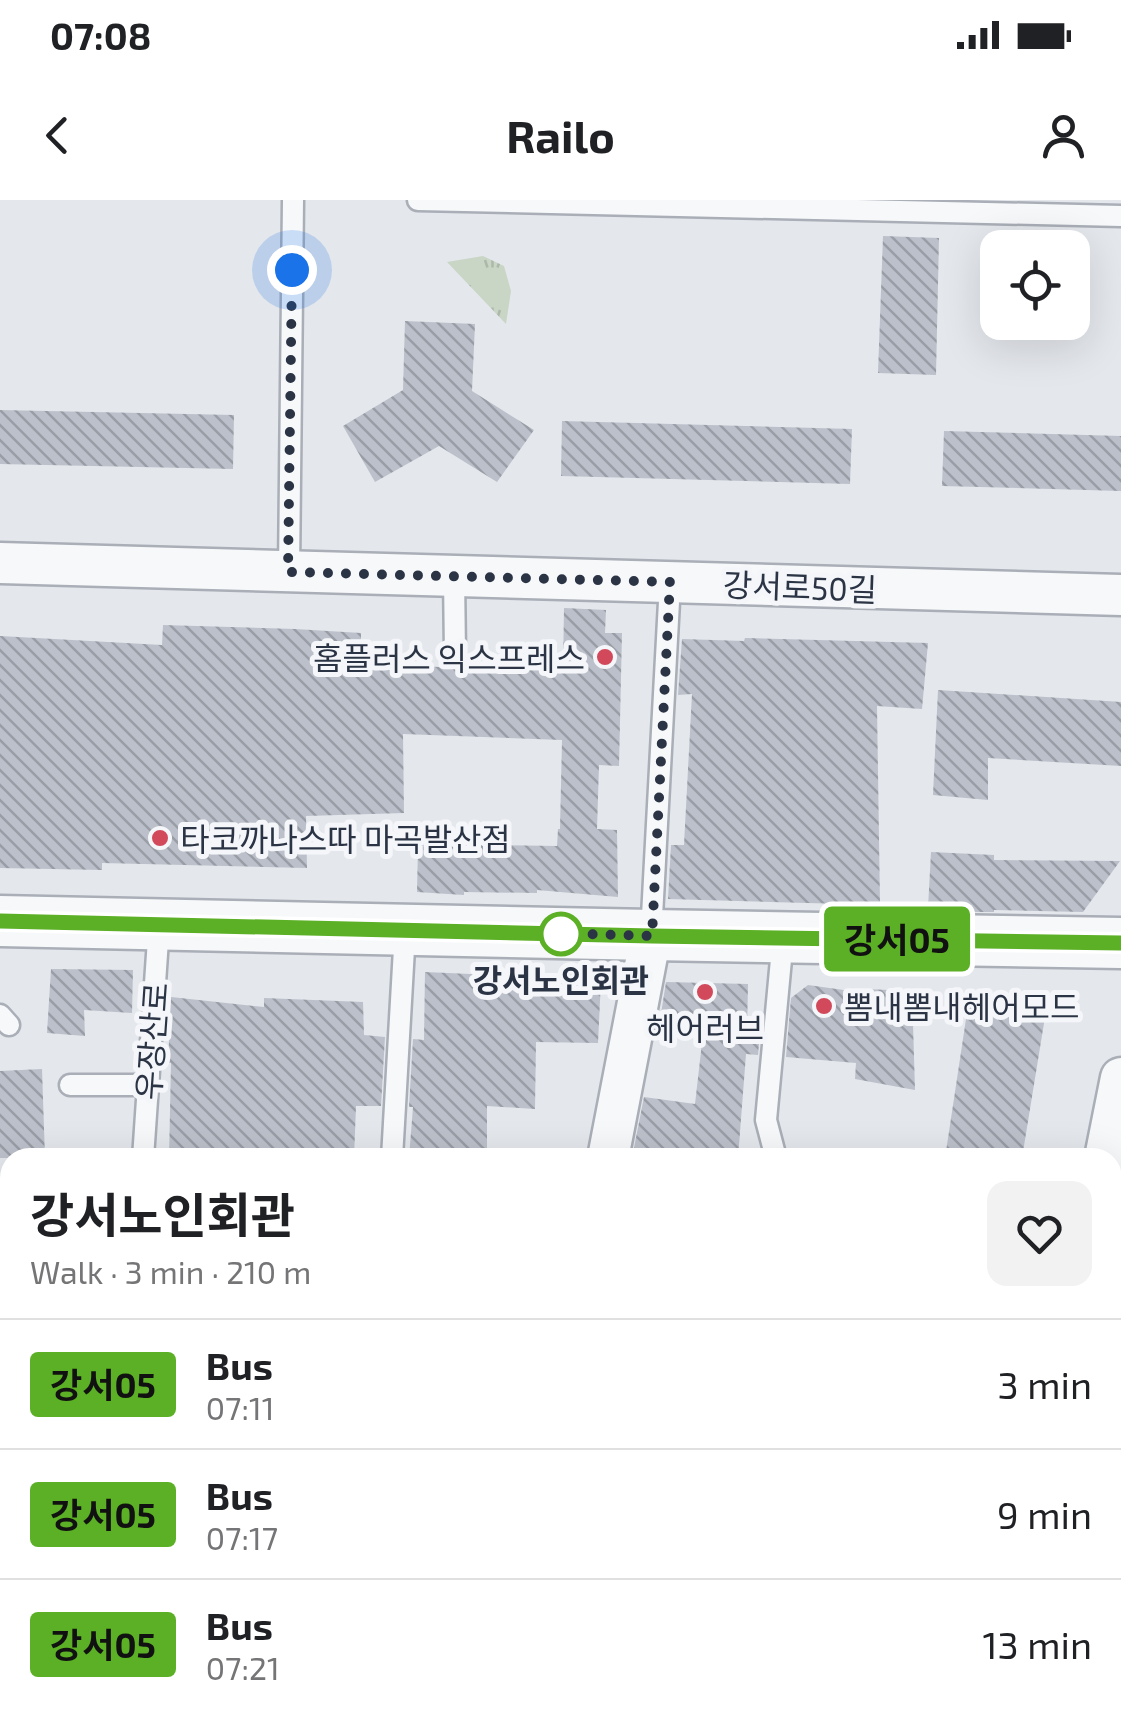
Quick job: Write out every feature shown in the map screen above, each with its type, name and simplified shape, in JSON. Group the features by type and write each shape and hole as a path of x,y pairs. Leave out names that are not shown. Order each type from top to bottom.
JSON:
{"street":[{"name":"강서로50길","path":"0,564 1121,595"},
{"path":"0,921 1121,942"},
{"path":"610,1148 652,936"},
{"path":"1107,1148 1121,1078"}],"lane":[{"path":"288,572 294,200"},
{"path":"418,200 1121,216"},
{"path":"454,576 455,654"},
{"path":"652,936 670,582"},
{"name":"우장산로","path":"143,1148 159,926"},
{"path":"393,1148 405,930"},
{"path":"773,1148 766,1120 783,938"},
{"path":"70,1085 148,1085"}],"green space":[{"path":"483,256 504,266 511,291 506,324 447,262"}],"building":[{"path":"883,236 939,238 936,375 878,373"},
{"path":"405,321 475,324 472,391 534,430 497,482 439,446 375,482 343,426 403,390"},
{"path":"0,410 234,415 233,469 0,464"},
{"path":"562,421 852,429 850,484 561,476"},
{"path":"944,431 1121,436 1121,491 942,486"},
{"path":"564,608 606,610 605,633 622,633 619,766 599,765 597,829 617,830 618,897 537,890 464,895 417,892 418,844 557,846 562,740 403,734 404,813 306,816 307,868 102,863 102,870 0,868 0,636 162,645 163,625 361,633 361,662 563,671"},
{"path":"682,639 928,643 922,709 877,706 880,905 668,899 671,845 684,845 692,694 678,695"},
{"path":"938,690 1121,702 1121,766 988,758 988,800 933,795"},
{"path":"931,852 994,855 994,860 1120,861 1083,912 966,912 928,908"},
{"path":"51,969 133,970 132,1013 84,1010 85,1036 47,1033"},
{"path":"425,972 601,980 598,1043 536,1042 535,1109 487,1106 487,1148 410,1148 413,1039 424,1040"},
{"path":"666,982 748,984 747,1033 761,1021 758,1055 746,1054 739,1148 634,1148 644,1097 695,1104 703,1034 658,1033"},
{"path":"808,985 865,993 865,989 912,991 915,1090 855,1079 856,1063 786,1057 791,998"},
{"path":"171,997 264,1007 264,998 363,1002 364,1035 385,1037 381,1106 356,1106 354,1148 169,1148"},
{"path":"968,1006 1045,1017 1024,1148 947,1148"},
{"path":"42,1069 45,1148 0,1148 0,1071"}],"bus line":[{"name":"강서05","path":"0,921 1121,943"}],"place":[{"name":"홈플러스 익스프레스","path":"605,657"},
{"name":"타코까나스따 마곡발산점","path":"160,838"},
{"name":"강서노인회관","path":"561,934"},
{"name":"헤어러브","path":"705,992"},
{"name":"뽐내뽐내헤어모드","path":"824,1006"}],"route":[{"path":"292,270 288,572 670,582 652,936 546,933 561,934"}]}
